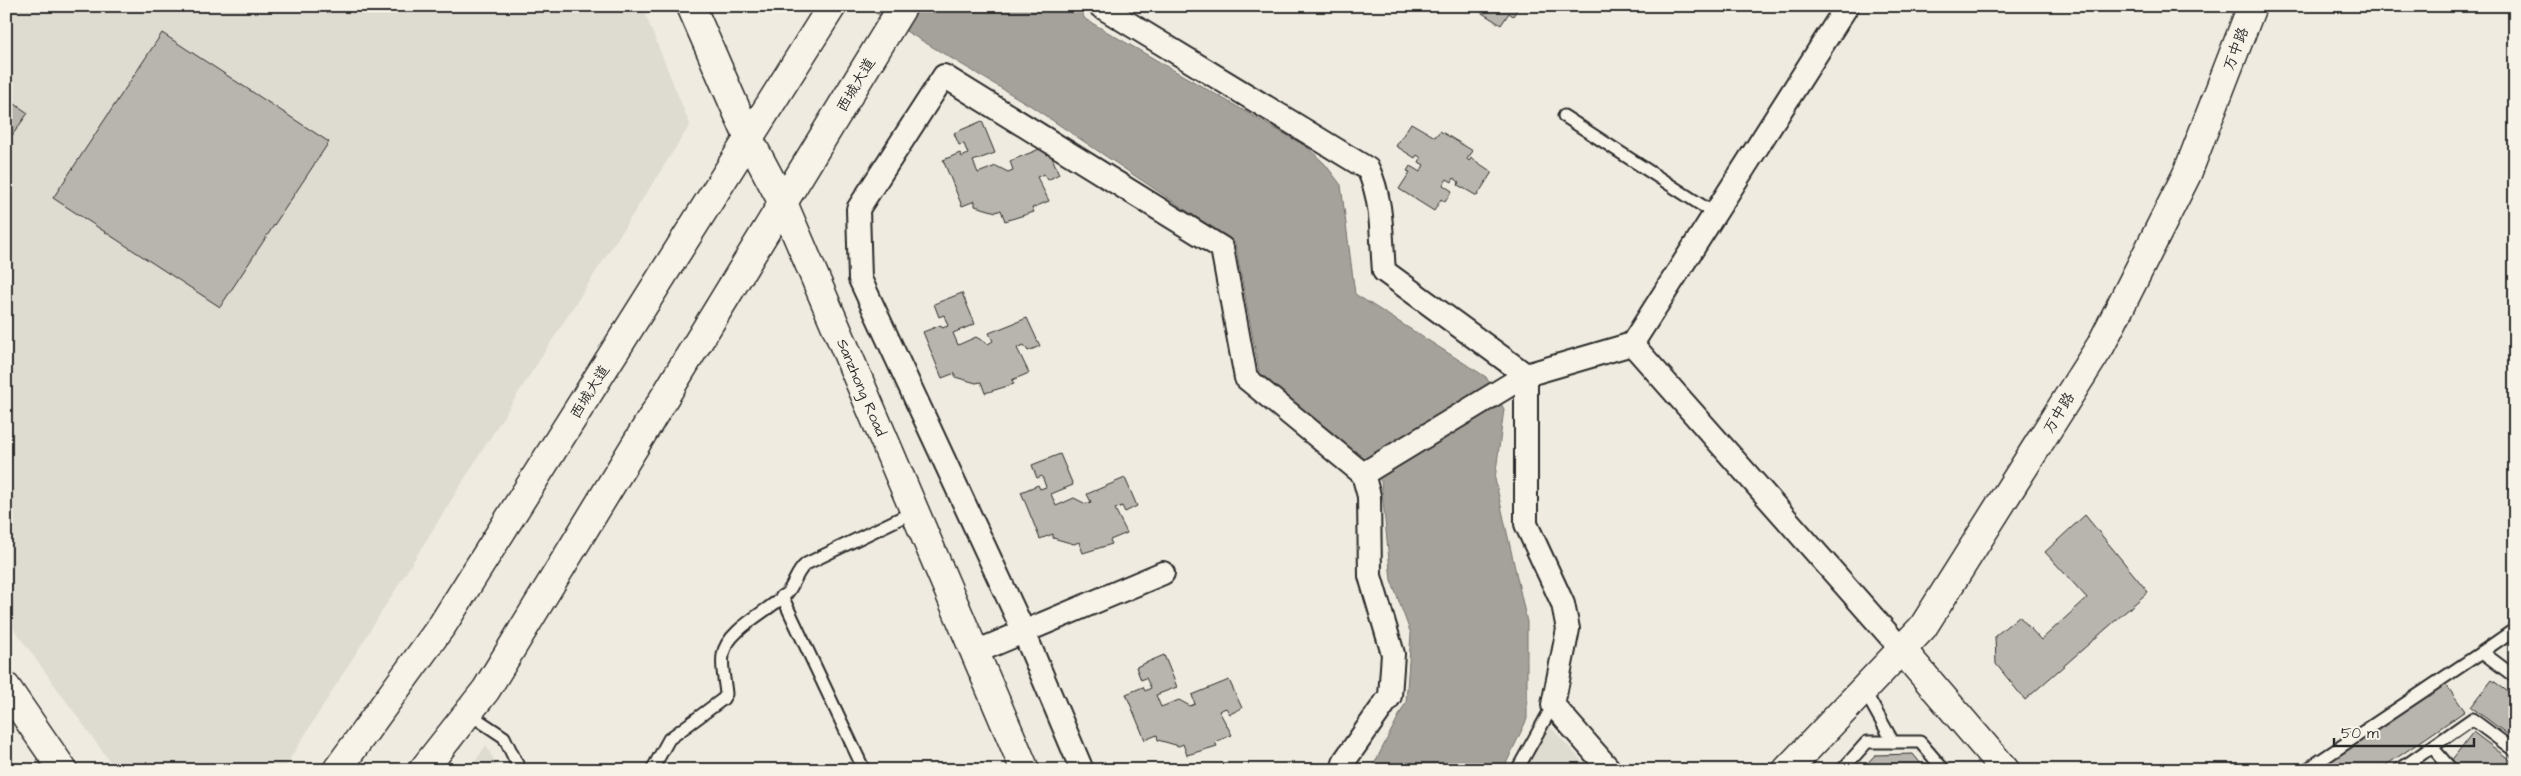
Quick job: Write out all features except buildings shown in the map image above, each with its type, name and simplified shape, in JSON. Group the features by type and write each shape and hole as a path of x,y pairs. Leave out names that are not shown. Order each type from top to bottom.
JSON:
{"main road":[{"name":"Sanzhong Road","path":"691,6 749,139 784,205 1025,770"},
{"name":"西城大道","path":"336,770 444,624 832,6"},
{"name":"西城大道","path":"423,770 486,690 784,205 903,6"},
{"name":"万中路","path":"1787,770 1903,651 1929,619 2101,345 2187,174 2252,6"},
{"path":"1903,651 2005,770"},
{"path":"6,687 64,770"}],"street":[{"path":"1100,6 1368,169 1375,183 1378,198 1384,271 1526,375"},
{"path":"1363,474 1526,375 1632,344 1847,6"},
{"path":"1082,770 1023,630 860,279 858,209 944,76 1222,248 1246,378 1363,474 1369,496 1370,576 1393,654 1390,696 1345,760 1342,770"},
{"path":"1632,344 1903,651"},
{"path":"1526,375 1526,524 1563,604 1568,629 1553,705 1610,770"},
{"path":"976,652 1023,630 1163,573"}],"lane":[{"path":"1564,116 1715,214"},
{"path":"652,770 669,740 723,699 726,694 723,653 726,646 752,618 787,592 799,570 806,564 915,511"},
{"path":"782,596 864,770"},
{"path":"2306,770 2515,629"},
{"path":"2482,652 2515,677"},
{"path":"1864,690 1893,742"},
{"path":"1517,770 1553,705"},
{"path":"468,713 504,737 520,770"},
{"path":"2399,770 2472,718 2515,751"},
{"path":"1842,770 1867,742 1920,742 1944,770"},
{"path":"2432,747 2452,770"}],"shaded area":[{"path":"6,6 642,6 690,125 510,406 283,770 116,770 6,618"},
{"path":"864,6 1078,6 1085,19 1307,147 1325,164 1341,185 1355,294 1486,377 1504,409 1495,479 1527,622 1527,719 1503,770 1371,770 1406,702 1411,634 1391,580 1381,481 1260,376 1235,243 1031,106"},
{"path":"1548,724 1590,770 1525,770"},
{"path":"486,745 499,770 470,770"}]}
